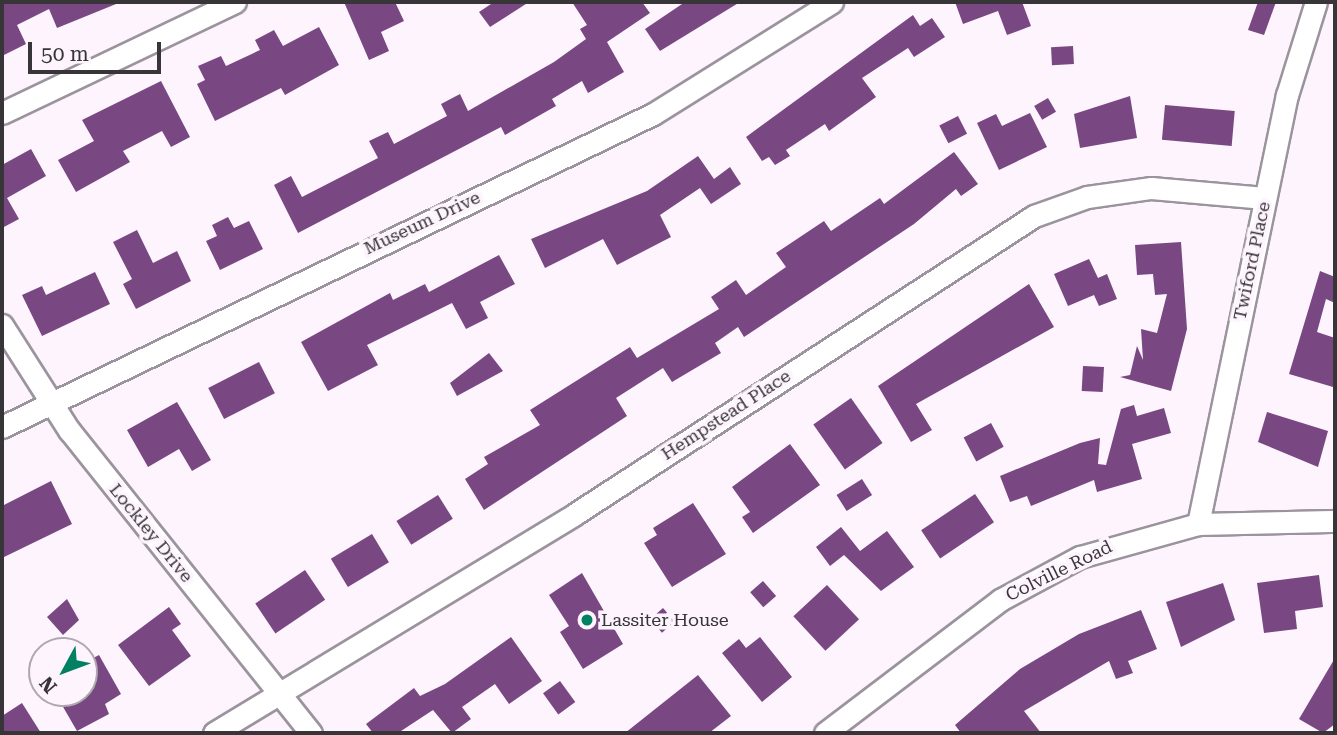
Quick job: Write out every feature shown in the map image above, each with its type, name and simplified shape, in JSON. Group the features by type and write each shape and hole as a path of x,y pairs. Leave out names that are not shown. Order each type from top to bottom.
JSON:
{"street":[{"path":"2,113 235,2"},
{"name":"Museum Drive","path":"2,427 643,120 832,2"},
{"name":"Twiford Place","path":"1198,524 1265,198 1316,2"},
{"name":"Hempstead Place","path":"214,733 575,514 1034,216 1087,197 1151,188 1265,198"},
{"name":"Lockley Drive","path":"2,325 50,404 311,733"},
{"name":"Colville Road","path":"825,733 1031,581 1113,544 1198,524 1335,521"}],"building":[{"path":"2,2 121,2 57,28 49,9 17,25 26,44 2,56"},
{"path":"344,2 395,2 404,21 381,32 389,51 369,60"},
{"path":"494,2 529,2 490,27 479,12"},
{"path":"572,2 642,2 650,13 607,42 624,72 588,93 582,81 552,99 556,106 505,135 501,127 298,233 274,185 291,176 302,197 378,158 369,141 388,132 394,144 447,116 441,104 460,94 468,111 554,62 586,39 580,29 587,25"},
{"path":"685,2 740,2 660,51 645,29"},
{"path":"955,2 1022,2 1031,26 1007,35 998,11 963,24"},
{"path":"1258,2 1276,2 1264,35 1248,30"},
{"path":"913,15 920,26 932,18 945,37 914,57 908,48 862,78 876,97 829,131 825,124 786,150 790,156 775,165 769,157 762,161 746,137"},
{"path":"319,27 339,65 285,95 281,88 215,121 197,84 205,80 198,66 221,56 226,66 260,50 255,40 274,30 283,46"},
{"path":"1073,46 1074,64 1052,65 1051,47"},
{"path":"161,81 190,137 171,147 162,131 123,151 130,162 76,192 58,160 94,141 82,120"},
{"path":"1130,96 1137,138 1080,148 1074,114"},
{"path":"1048,98 1056,112 1042,120 1034,106"},
{"path":"1165,105 1235,111 1232,146 1162,140"},
{"path":"1030,113 1047,147 999,170 977,123 996,114 1002,126"},
{"path":"958,116 967,134 948,143 939,126"},
{"path":"31,149 46,176 7,198 19,219 2,228 2,165"},
{"path":"954,152 978,184 961,196 956,189 914,224 744,337 738,327 715,343 721,353 672,382 663,368 616,398 627,416 484,510 465,479 488,464 484,457 540,425 530,410 630,347 637,358 719,309 711,297 736,280 746,295 786,267 776,253 824,221 831,231 880,198 884,204"},
{"path":"698,156 714,179 730,167 741,184 711,204 700,188 660,215 671,237 617,265 603,239 545,268 531,239 647,191"},
{"path":"228,217 234,228 249,221 263,249 220,270 206,241 217,236 212,225"},
{"path":"137,230 153,263 177,251 191,281 136,309 123,284 132,279 113,242"},
{"path":"1181,242 1187,329 1171,391 1120,377 1130,375 1137,346 1143,360 1141,329 1157,333 1167,294 1155,295 1153,274 1137,275 1135,245"},
{"path":"499,255 515,284 480,302 488,318 466,329 452,303 367,345 378,365 328,391 301,342 390,293 393,300 425,284 429,292"},
{"path":"1089,259 1098,278 1107,274 1117,299 1099,306 1094,295 1068,306 1054,274"},
{"path":"1320,271 1335,277 1335,303 1326,299 1317,332 1335,338 1333,387 1289,374"},
{"path":"95,272 110,304 42,336 22,295 42,286 46,295"},
{"path":"1029,284 1054,327 916,404 932,430 911,442 878,386"},
{"path":"489,353 503,371 457,396 450,383"},
{"path":"259,362 275,393 224,419 208,388"},
{"path":"1083,366 1104,367 1103,392 1082,391"},
{"path":"851,398 883,443 845,469 813,424"},
{"path":"177,402 211,460 192,471 179,449 148,467 127,430"},
{"path":"1134,405 1137,416 1164,408 1171,433 1132,444 1142,479 1097,492 1094,480 1031,506 1027,496 1010,502 1000,476 1080,443 1100,438 1098,464 1106,465 1121,409"},
{"path":"1267,412 1328,431 1318,467 1258,442"},
{"path":"991,423 1004,447 976,461 964,438"},
{"path":"790,444 820,485 753,533 742,517 750,512 732,487"},
{"path":"862,479 872,495 847,511 837,495"},
{"path":"51,481 72,524 2,558 2,506"},
{"path":"975,494 994,522 940,559 921,530"},
{"path":"438,495 453,519 411,545 396,521"},
{"path":"693,503 726,554 672,587 644,543 657,535 653,528"},
{"path":"841,527 860,551 887,531 914,567 881,591 844,555 830,566 816,547"},
{"path":"372,534 389,562 348,587 331,559"},
{"path":"305,570 325,600 275,633 255,604"},
{"name":"Lassiter House","path":"582,573 623,644 583,669 560,632 569,626 549,595"},
{"path":"1319,575 1323,607 1295,611 1297,629 1264,633 1257,583"},
{"path":"763,581 776,596 763,607 750,592"},
{"path":"1223,583 1235,620 1181,647 1166,602"},
{"path":"827,585 859,619 825,651 793,616"},
{"path":"67,599 79,620 63,635 47,617"},
{"path":"169,607 181,624 172,630 191,656 149,686 118,645"},
{"path":"663,608 675,622 662,633 650,619"},
{"path":"1141,610 1157,649 1128,661 1133,673 1116,679 1109,661 1024,711 1041,733 961,733 955,725 1020,669 1079,634"},
{"path":"511,637 542,681 509,704 495,684 462,707 471,719 452,733 433,710 398,733 373,733 366,724 414,688 420,696 445,684"},
{"path":"760,637 792,677 762,702 722,653 739,639 746,648"},
{"path":"98,656 121,694 105,704 109,714 77,731 63,707 98,707"},
{"path":"1335,658 1335,724 1323,733 1299,719"},
{"path":"698,675 731,716 709,733 625,733"},
{"path":"560,681 575,702 558,714 543,693"},
{"path":"22,703 41,733 2,733 2,716"}],"place":[{"name":"Lassiter House","path":"587,620"}]}
